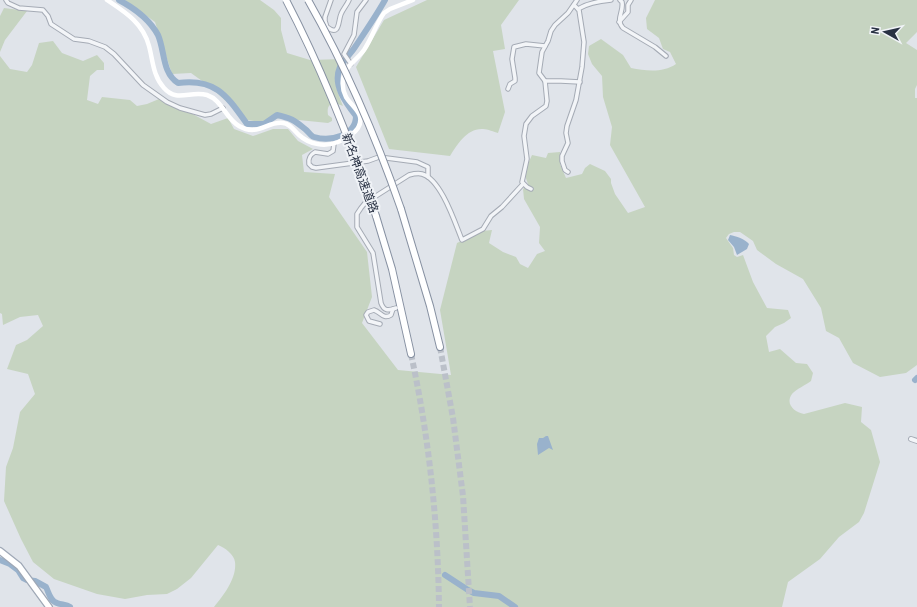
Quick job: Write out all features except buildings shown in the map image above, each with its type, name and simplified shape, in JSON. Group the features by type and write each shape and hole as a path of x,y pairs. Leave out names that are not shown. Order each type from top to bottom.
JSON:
{"highway":[{"name":"新名神高速道路","path":"286,0 341,123 361,173 392,269 411,354"},
{"name":"新名神高速道路","path":"308,0 358,98 374,136 401,209 428,299 440,347"}],"main road":[{"path":"107,0 132,18 141,28 149,46 152,66 156,76 164,89 171,94 178,96 199,94 206,95 223,108 237,126 256,130 276,123 283,123 294,128 298,135 308,142 315,144 334,144 350,136 358,128 360,121 359,113 346,96 343,87 344,74 350,64 364,50 384,13 390,9 414,0"},
{"path":"0,552 19,566 49,607"}],"street":[{"path":"6,0 8,3 19,8 43,10 48,16 51,24 74,39 89,41 105,48 114,54 143,85 167,102 180,108 205,115 211,114 223,108"},
{"path":"331,0 324,21 327,27 332,30 336,29 339,25 341,13 349,0"},
{"path":"350,64 344,56 345,51 354,35 357,12 366,0"},
{"path":"380,324 369,321 366,315 368,312 374,310 385,317 388,317 394,309 386,310 383,308 381,303 375,259 370,246 357,227 357,214 360,208 365,203 409,175 416,173 422,174 428,177 438,187 443,195 462,240 483,229 491,216 502,207 523,184 522,182 527,159 524,136 526,124 532,116 546,106 545,81 538,73 542,52 555,25 577,0"},
{"path":"578,9 584,5 602,0 610,0"},
{"path":"620,0 623,4 619,22 623,28 655,47 666,56"},
{"path":"619,22 628,12 628,5 631,0"},
{"path":"568,172 564,165 562,156 568,143 566,133 567,126 576,100 580,82 584,42 578,9 574,5"},
{"path":"508,89 510,84 515,81 512,59 514,47 526,44 545,46"},
{"path":"545,81 580,82"},
{"path":"334,144 333,151 328,154 315,152 311,154 309,157 309,164 316,168 368,161 379,158 417,162 428,167 428,177"},
{"path":"523,184 531,189"},
{"path":"911,439 917,441"}],"green space":[{"path":"125,0 260,0 274,10 281,18 281,30 287,53 310,60 342,59 344,61 337,72 336,78 338,94 343,106 333,103 329,106 328,115 332,118 332,121 328,123 279,118 263,122 247,120 209,86 191,73 172,74 155,22"},
{"path":"427,0 519,0 501,25 505,49 493,51 505,112 498,133 483,129 472,131 463,138 450,156 389,149 356,67 384,20"},
{"path":"655,0 917,0 917,32 906,43 917,50 917,85 915,89 915,98 917,98 917,365 906,373 880,377 853,363 839,338 826,331 821,308 803,279 776,264 757,250 753,241 740,232 729,234 726,238 733,248 734,255 737,257 743,255 753,282 767,308 788,310 791,318 775,327 766,336 769,352 780,349 796,363 807,364 813,373 811,381 792,394 790,404 792,407 804,414 845,403 862,407 861,422 871,430 880,462 864,513 859,522 839,537 820,559 788,582 782,607 214,607 229,586 235,568 233,556 218,545 191,578 177,589 167,594 147,595 125,599 97,594 54,579 33,562 4,501 6,467 13,448 20,412 35,394 28,374 7,369 16,345 27,340 43,326 38,315 20,317 3,325 2,314 0,313 0,56 10,69 27,72 32,65 39,43 53,41 62,53 83,61 97,55 104,63 104,70 97,70 90,76 87,100 98,104 102,97 130,100 137,106 159,99 187,111 211,124 228,118 234,129 253,136 273,129 288,129 298,141 313,149 302,155 304,172 335,174 329,197 367,252 372,297 362,323 398,370 451,375 440,310 457,243 482,231 492,230 489,243 503,252 516,257 520,264 528,268 537,254 545,251 539,243 540,227 524,199 523,189 528,184 524,173 532,155 546,158 548,153 560,152 560,164 566,178 582,174 585,168 590,164 605,171 611,179 615,194 628,213 645,207 610,145 612,127 603,97 602,76 592,64 588,54 589,46 601,39 623,55 631,68 660,70 676,64 670,52 663,49 659,38 647,29 646,18"},
{"path":"4,8 27,11 5,40 0,52 0,16"}],"water":[{"path":"730,235 747,242 749,244 747,249 737,255 734,247 728,240"},
{"path":"548,436 553,450 549,448 538,455 537,444 539,438"}],"waterway":[{"path":"119,0 151,24 158,35 166,68 169,74 178,83 191,82 211,86 226,97 247,124 264,124 277,115 295,121 314,137 327,139 347,133 355,123 356,116 344,100 341,93 338,74 340,67 355,47 385,0"},
{"path":"0,560 10,564 18,570 23,578 35,581 46,587 50,596 55,602 70,607"},
{"path":"445,575 474,593 499,596 515,607"}],"tunnel":[{"path":"440,347 453,418 463,496 470,607"},
{"path":"411,354 428,448 437,543 439,607"}]}
